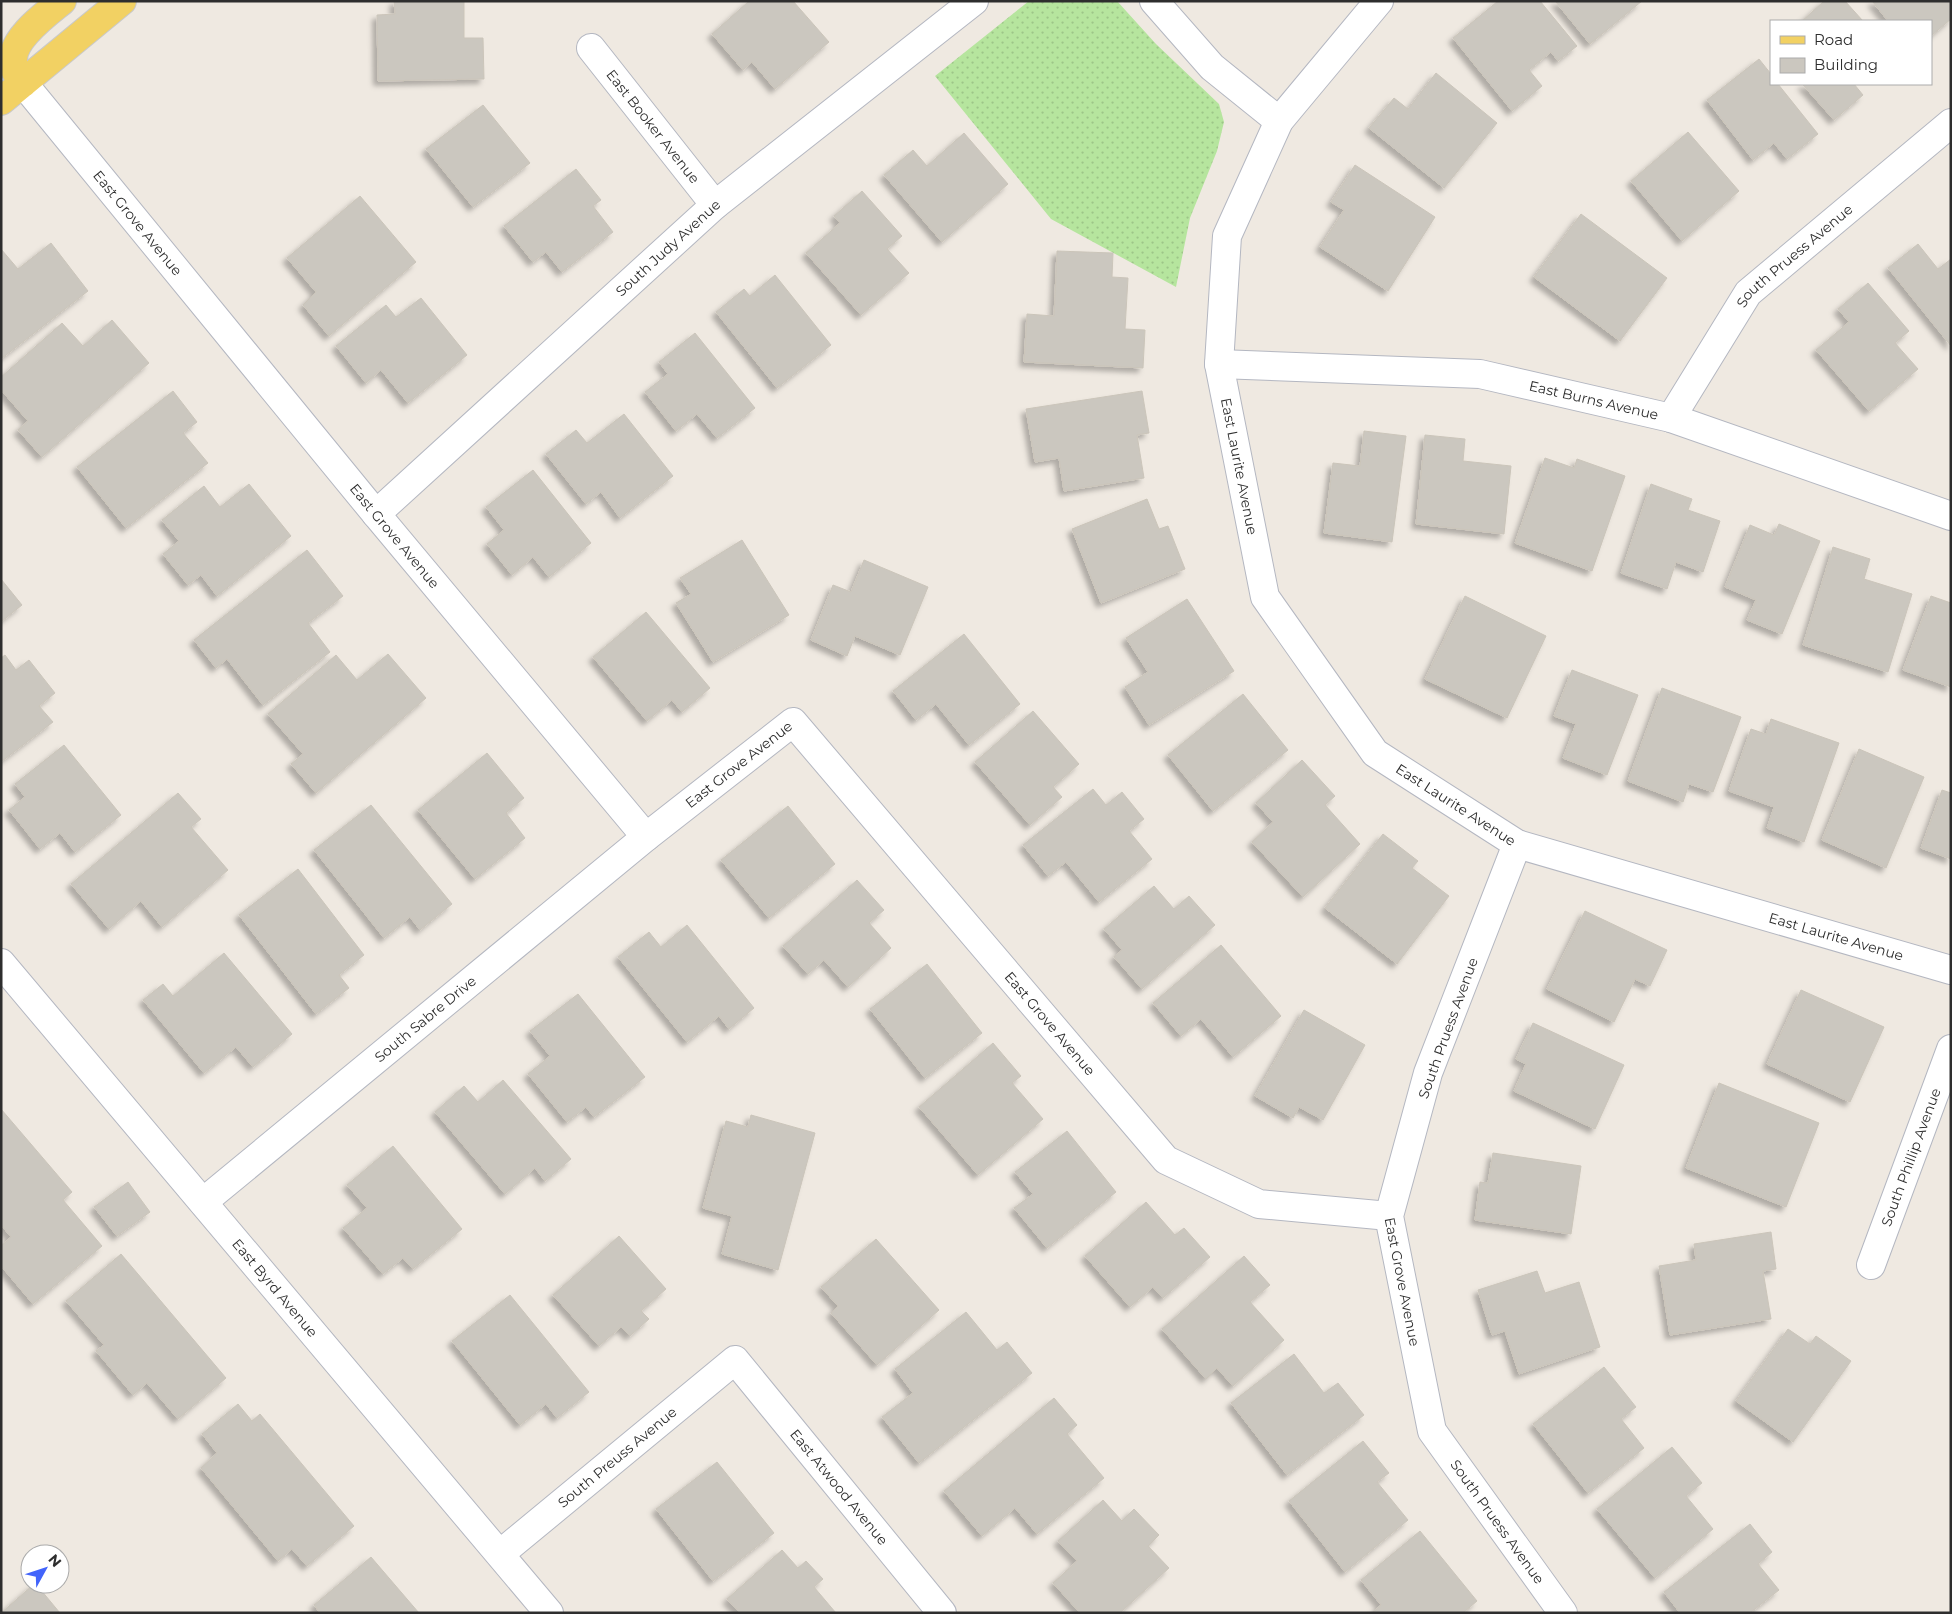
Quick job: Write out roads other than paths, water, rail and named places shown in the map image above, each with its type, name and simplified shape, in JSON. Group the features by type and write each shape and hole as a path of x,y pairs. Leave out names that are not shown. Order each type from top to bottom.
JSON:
{"main road":[{"path":"23,83 14,67 13,54 29,28 62,1"},
{"path":"1,101 122,1"}],"street":[{"name":"South Judy Avenue","path":"376,514 715,205 974,1"},
{"path":"1154,1 1212,67 1279,121"},
{"name":"East Laurite Avenue","path":"1379,1 1279,121 1227,236 1219,364 1266,597 1375,753 1517,844 1951,970"},
{"name":"East Booker Avenue","path":"591,48 715,205"},
{"name":"East Grove Avenue","path":"23,83 376,514 646,837 793,722 1166,1160 1259,1204 1390,1216 1432,1431"},
{"name":"South Pruess Avenue","path":"1671,418 1748,293 1951,123"},
{"name":"East Burns Avenue","path":"1219,364 1480,374 1671,418 1951,516"},
{"name":"South Sabre Drive","path":"203,1202 646,837"},
{"name":"South Pruess Avenue","path":"1390,1216 1428,1073 1517,844"},
{"name":"East Byrd Avenue","path":"1,963 549,1613"},
{"name":"South Phillip Avenue","path":"1871,1265 1951,1049"},
{"name":"South Preuss Avenue","path":"500,1554 735,1360"},
{"name":"East Atwood Avenue","path":"735,1360 942,1613"},
{"name":"South Pruess Avenue","path":"1432,1431 1563,1613"}]}
